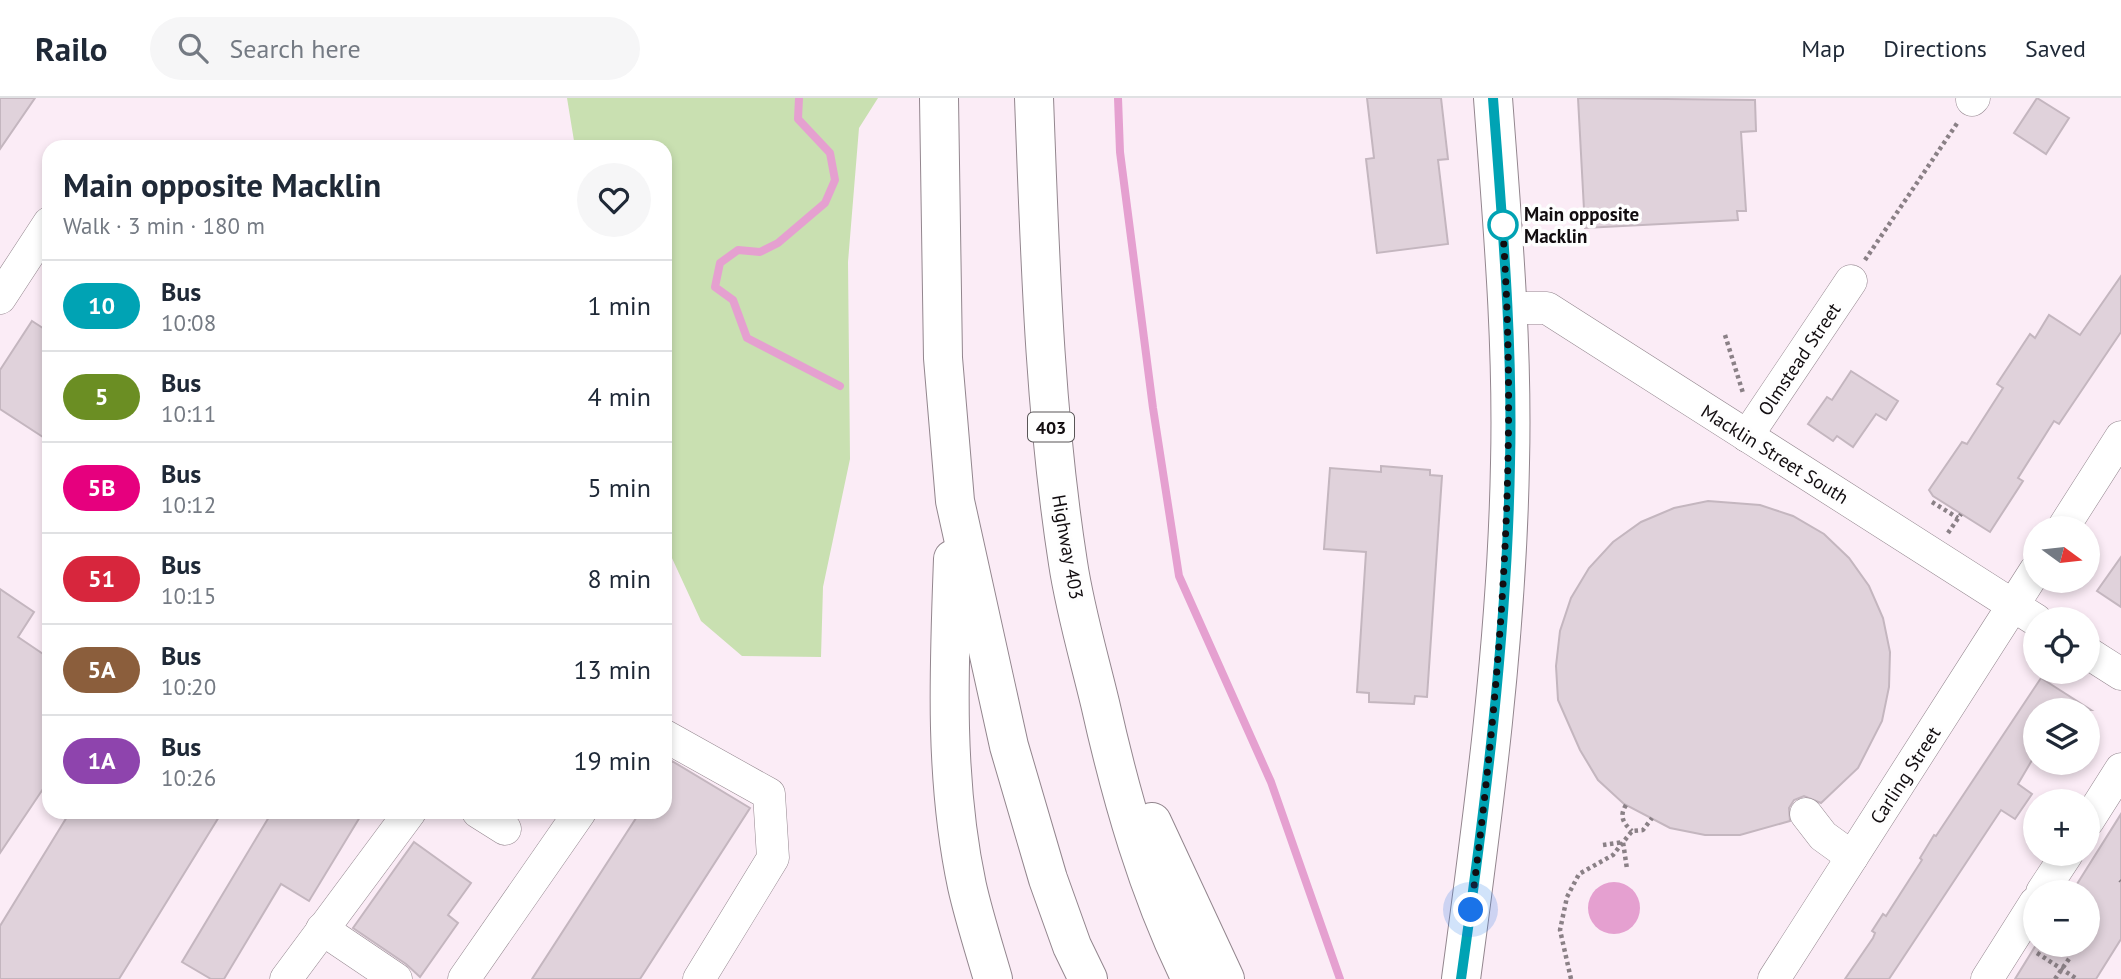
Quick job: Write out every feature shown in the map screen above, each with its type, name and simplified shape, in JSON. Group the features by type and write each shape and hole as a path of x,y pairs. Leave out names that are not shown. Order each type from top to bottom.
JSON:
{"main road":[{"path":"939,98 943,358 955,501 947,689 953,787 967,885 993,979"},
{"name":"Highway 403","path":"1034,98 1045,364 1068,567 1111,751 1136,842 1168,934 1191,979"},
{"path":"1461,979 1491,751 1509,516 1511,408 1508,308 1493,98"},
{"path":"955,501 1009,746 1048,879 1072,946 1088,979"},
{"path":"1111,751 1150,816 1226,979"}],"street":[{"path":"0,298 42,234"},
{"name":"Olmstead Street","path":"1747,436 1851,281"},
{"name":"Macklin Street South","path":"1508,308 1547,308 2023,611"},
{"path":"2071,516 2121,437"},
{"name":"Carling Street","path":"1774,979 1852,857 2023,615"},
{"path":"2100,661 2121,674"},
{"path":"672,740 769,794 773,858 699,979"},
{"path":"2100,802 2121,769"},
{"path":"1806,814 1823,836 1852,857"},
{"path":"286,979 405,819"},
{"path":"488,819 505,830"},
{"path":"464,979 575,819"},
{"path":"1987,979 2023,922"},
{"path":"322,929 396,979"}],"path":[{"path":"1851,281 1973,99"},
{"path":"1725,335 1744,397"},
{"path":"1933,502 1959,516 1944,539"},
{"path":"1626,805 1622,817 1624,824 1632,831"},
{"path":"1571,979 1560,930 1567,897 1579,874 1613,855 1632,831 1643,830 1652,818"},
{"path":"1603,845 1623,842"},
{"path":"1623,842 1627,869"},
{"path":"2043,957 2077,979"},
{"path":"2055,979 2070,957"}],"green space":[{"path":"567,98 878,98 859,128 848,262 850,459 823,587 821,657 742,656 701,621 672,558 672,140 574,140"}],"shaded area":[{"path":"1614,882 1633,889 1640,908 1633,927 1614,934 1595,927 1588,908 1595,889"}],"building":[{"path":"0,98 35,98 0,149"},
{"path":"1367,98 1441,98 1448,159 1438,160 1448,244 1377,253 1366,159 1374,158"},
{"path":"1578,98 1755,100 1756,131 1741,132 1746,211 1737,211 1738,220 1585,228"},
{"path":"2037,98 2069,118 2046,154 2014,133"},
{"path":"2121,276 2121,332 2059,424 2054,421 2018,478 2023,481 1990,532 1933,496 1929,490 1962,442 1967,444 2003,388 1997,384 2030,334 2035,338 2049,315 2080,335"},
{"path":"32,321 42,327 42,436 0,409 0,370"},
{"path":"1851,371 1898,401 1886,420 1876,414 1853,447 1837,436 1833,441 1808,424 1827,397 1832,400"},
{"path":"1381,466 1430,470 1430,475 1442,476 1427,697 1415,696 1414,704 1369,702 1369,693 1357,692 1366,552 1324,549 1330,468 1381,472"},
{"path":"1708,501 1760,505 1793,516 1824,534 1849,558 1869,586 1883,618 1890,652 1889,687 1882,721 1858,768 1821,803 1804,796 1794,800 1789,808 1790,821 1740,835 1705,835 1670,828 1624,804 1598,780 1580,750 1558,700 1556,666 1560,631 1571,598 1589,568 1613,542 1641,522 1674,508"},
{"path":"2121,557 2121,607 2100,593 2100,587"},
{"path":"0,589 34,612 18,637 42,653 42,790 0,853"},
{"path":"2037,684 2050,684 2072,698 2028,698"},
{"path":"2023,705 2023,775 2018,784 2025,789 2023,807 2015,819 2001,810 1889,979 1845,979 1873,938 1875,933 1872,931 1883,914 1886,916 1922,860 1920,858 1934,835 1936,836"},
{"path":"672,761 750,808 640,979 532,979 635,819 672,819"},
{"path":"2121,814 2121,939 2096,979 2015,979 2029,957 2100,957 2100,880 2080,880 2088,866 2100,866 2100,847"},
{"path":"66,819 218,819 119,979 0,979 0,926"},
{"path":"268,819 359,819 309,901 281,884 224,979 211,979 182,962"},
{"path":"414,842 471,883 448,915 458,923 420,977 406,964 353,928"}],"waterway":[{"path":"799,98 798,119 830,153 835,180 825,203 778,243 760,252 738,250 720,263 715,287 733,300 747,338 840,386"},
{"path":"1118,98 1120,152 1153,408 1179,576 1271,782 1340,979"}],"bus line":[{"name":"10","path":"1461,979 1491,751 1509,516 1510,344 1493,98"}],"place":[{"name":"Main opposite Macklin","path":"1503,225"}],"route":[{"path":"1471,910 1491,751 1509,516 1510,344 1502,218 1503,225"}]}
